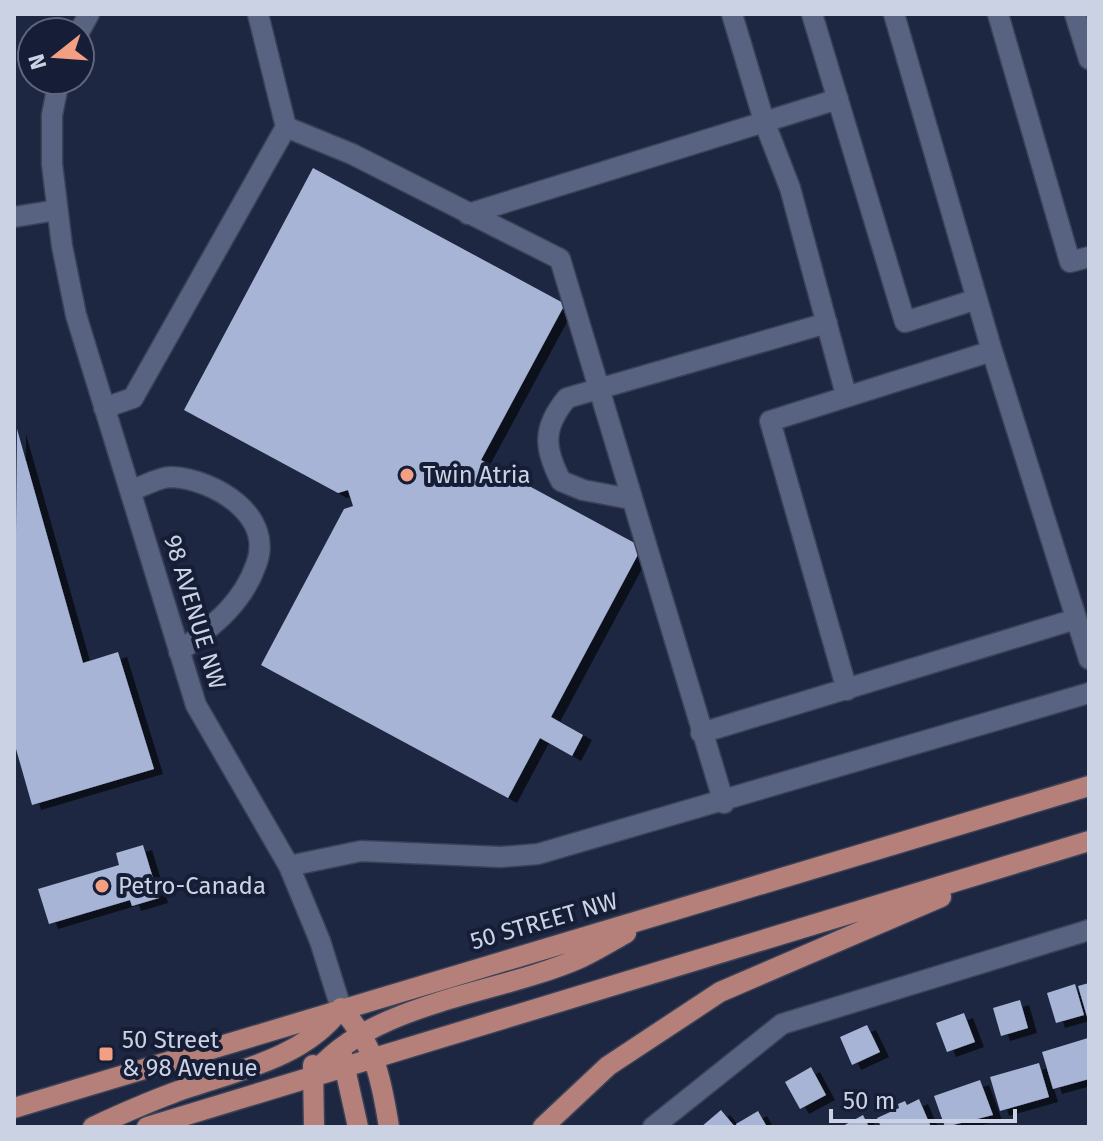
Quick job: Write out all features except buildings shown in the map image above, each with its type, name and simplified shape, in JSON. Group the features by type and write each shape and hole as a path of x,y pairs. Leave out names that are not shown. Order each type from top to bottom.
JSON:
{"main road":[{"name":"50 STREET NW","path":"14,1108 1089,786"},
{"path":"269,1030 318,1023 336,1042 373,1058 1089,841"},
{"path":"543,1127 608,1066 720,992 1049,853"},
{"path":"93,1127 141,1105 290,1051 336,1042 461,996 578,960 662,914"},
{"path":"341,1008 336,1042 358,1127"},
{"name":"98 AVENUE NW","path":"341,1008 364,1033 389,1127"},
{"path":"147,1127 312,1076 336,1042"},
{"path":"314,1127 312,1076 317,1052 336,1042"}],"street":[{"path":"104,408 133,398 286,127 258,14"},
{"path":"732,14 764,121 790,188 846,395"},
{"path":"812,14 905,322 977,299"},
{"path":"894,14 992,351 1089,659"},
{"path":"998,14 1070,262 1089,257"},
{"path":"1075,14 1089,59"},
{"name":"98 AVENUE NW","path":"56,96 52,115 57,210 73,305 179,652 203,719 289,866 320,941 341,1008"},
{"path":"468,214 838,99"},
{"path":"286,127 352,154 560,259 724,803"},
{"path":"14,217 57,210"},
{"path":"631,499 583,490 561,481 548,456 551,417 567,398 827,323"},
{"path":"847,690 770,421 992,351"},
{"path":"130,491 168,477 196,482 217,490 251,516 261,537 257,565 230,613 179,652"},
{"path":"701,733 1076,619"},
{"path":"289,866 361,851 501,857 538,854 724,803 1089,693"},
{"path":"653,1127 782,1024 1089,930"}],"place":[{"name":"Twin Atria","path":"407,475"},
{"name":"Petro-Canada","path":"102,886"},
{"name":"50 Street & 98 Avenue","path":"106,1054"}]}
